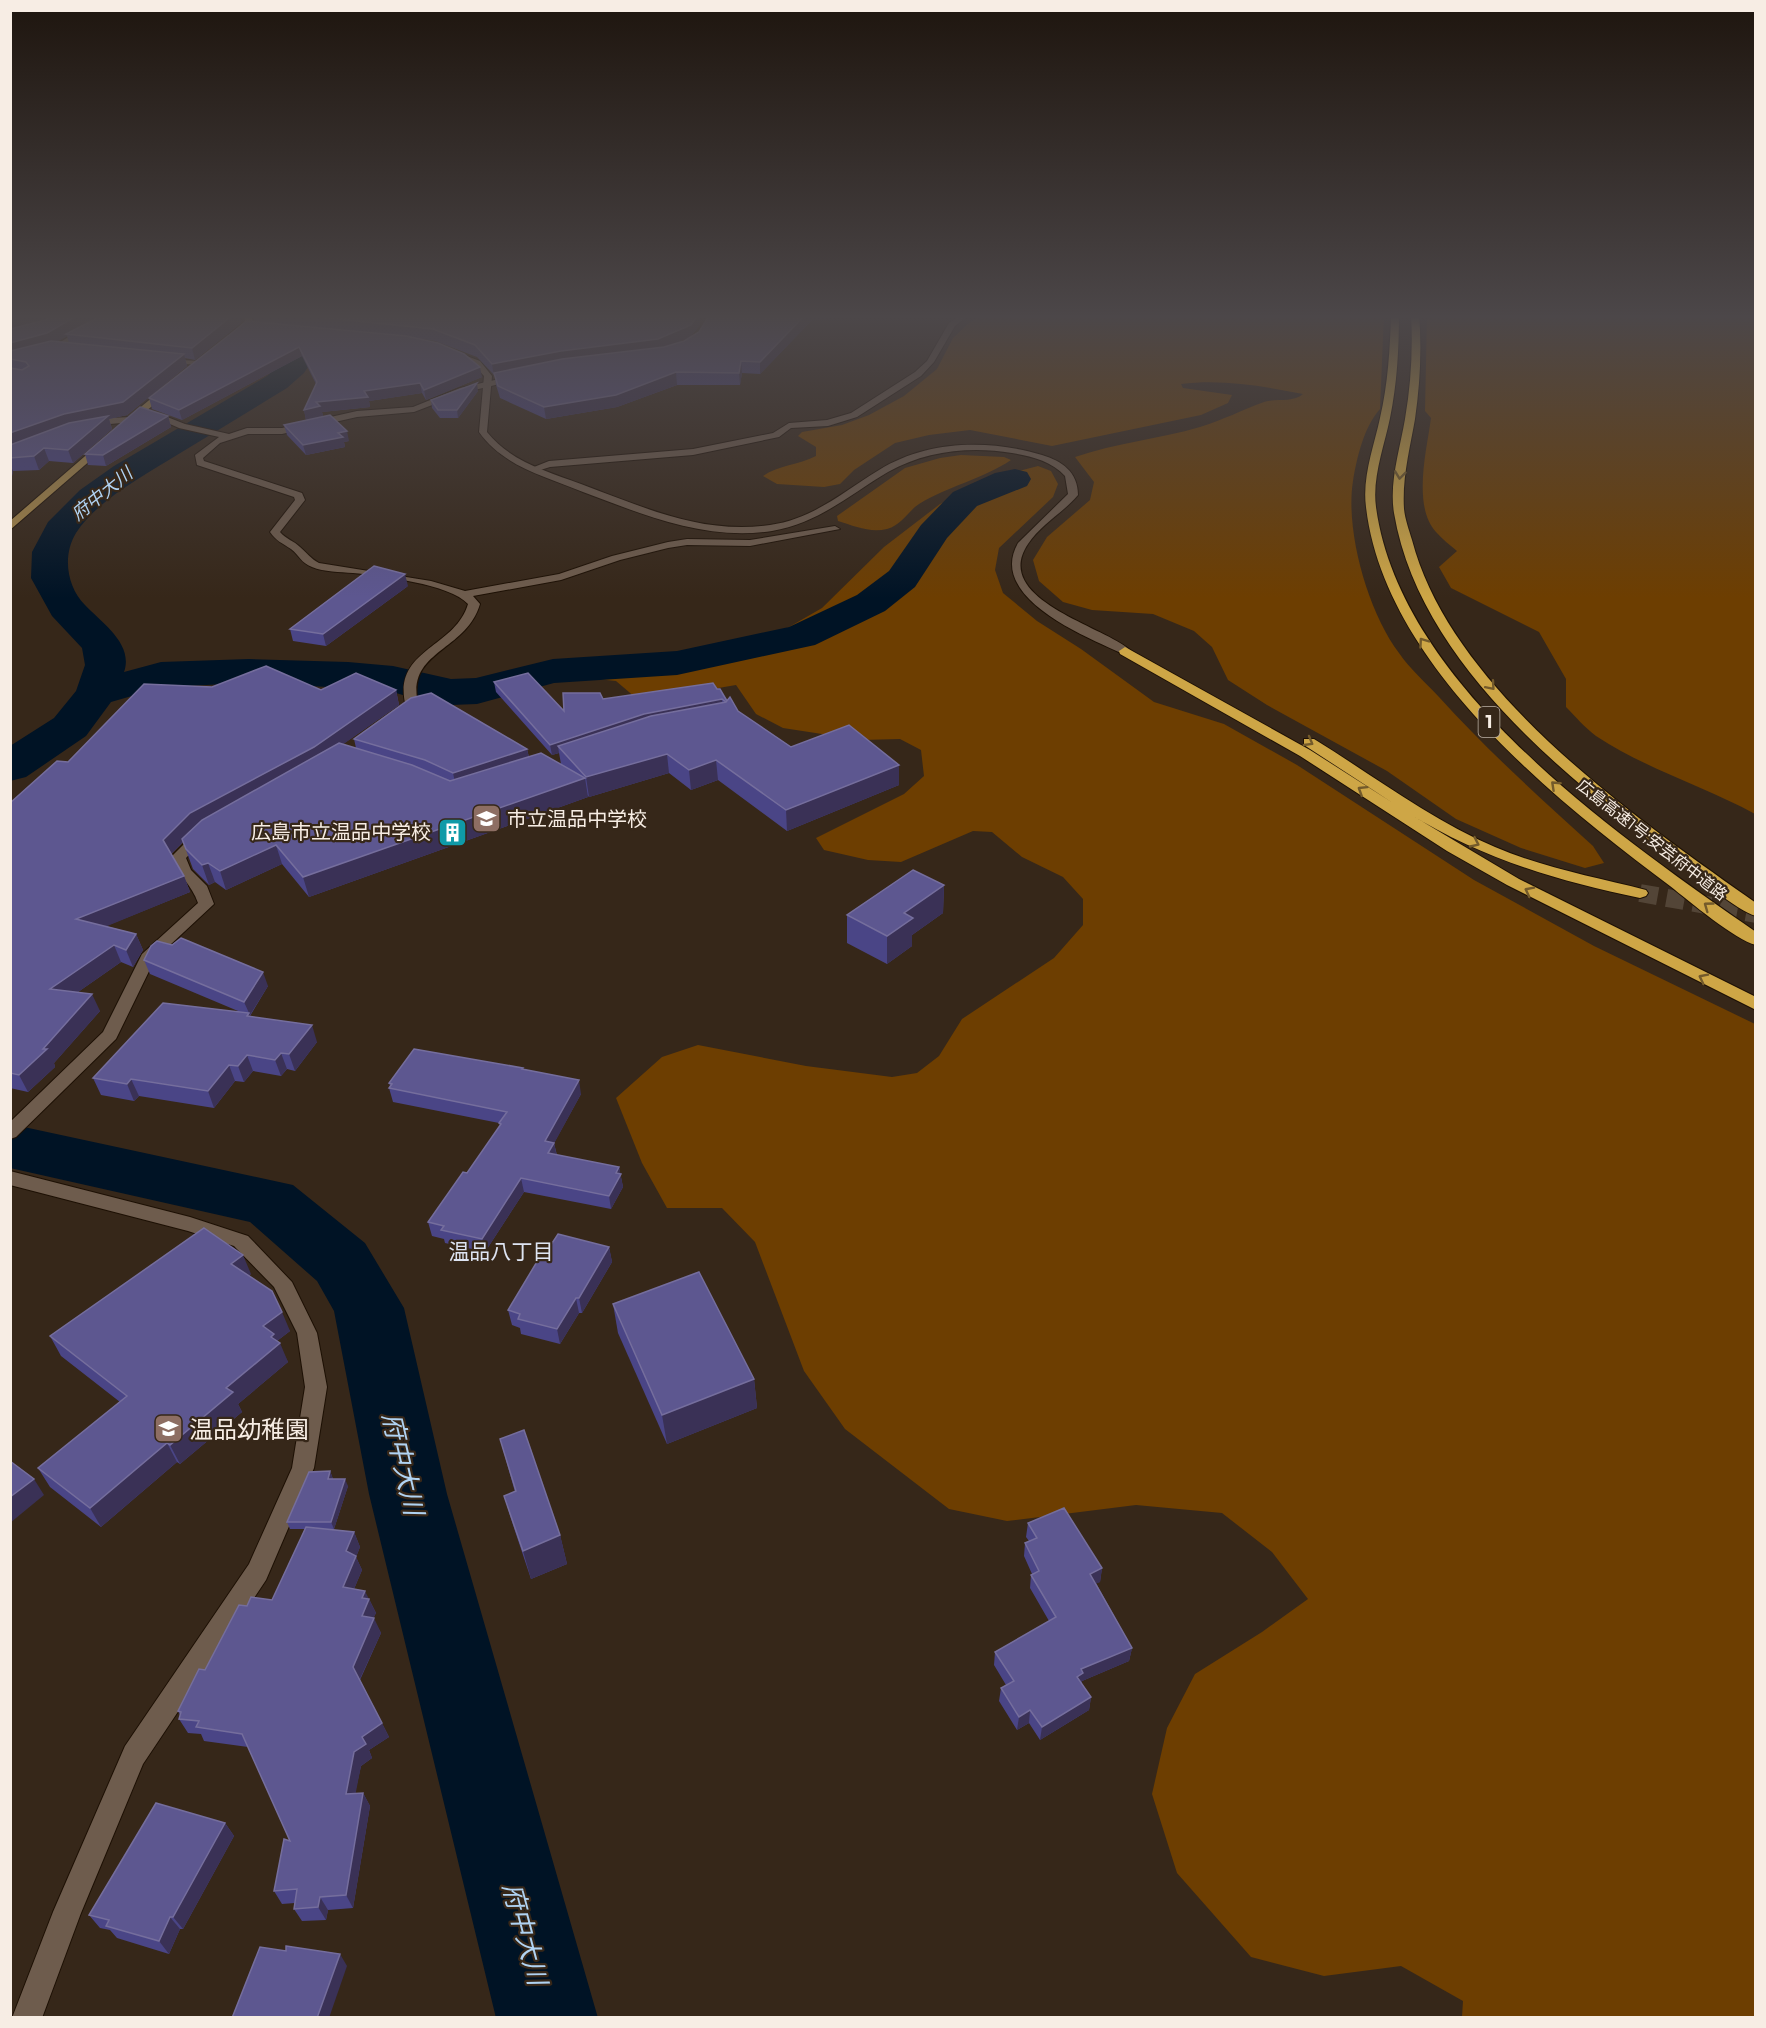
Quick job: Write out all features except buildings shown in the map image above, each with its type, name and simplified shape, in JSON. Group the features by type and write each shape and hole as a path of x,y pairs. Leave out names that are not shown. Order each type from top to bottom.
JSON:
{"highway":[{"name":"広島高速1号;安芸府中道路","path":"1387,409 1371,487 1374,528 1386,574 1397,600 1426,647 1454,684 1486,718 1564,793 1634,852 1755,940"},
{"name":"広島高速1号;安芸府中道路","path":"1411,409 1399,481 1401,530 1416,575 1445,629 1490,685 1554,751 1642,826 1755,911"},
{"path":"1125,651 1167,667 1266,717 1470,841 1528,866 1560,876 1640,893"},
{"path":"1125,651 1305,753 1453,848 1513,882 1755,1005"}],"main road":[{"path":"122,428 143,409"},
{"path":"10,527 113,435"}],"street":[{"path":"415,409 357,414 282,431 247,431 217,441 198,457 200,463 299,495 300,500 275,532 281,540 296,548 304,560 317,566 362,571 465,594 561,577 616,558 668,545 687,542 750,543 835,529"},
{"path":"484,409 483,432 493,446 512,459 665,519 715,529 759,529 782,526 826,511 885,470 909,458 955,449 982,448 1024,453 1053,462 1069,472 1074,484 1073,495 1062,508 1026,539 1015,561 1015,573 1031,597 1050,611 1125,651"},
{"path":"534,469 560,463 693,452 776,435 789,426 828,423 855,415 865,409"},
{"path":"139,412 153,413 182,426 227,436"},
{"path":"75,432 109,421 131,420"},
{"path":"759,529 767,540"},
{"path":"386,722 412,704 409,684 414,667 453,637 468,620 474,604 465,594"},
{"path":"10,1133 110,1035 148,957 206,904 200,886 184,872 178,857 202,834 220,824"},
{"path":"10,1178 190,1224 241,1241 282,1282 307,1333 316,1387 303,1468 258,1572 134,1755 67,1912 27,2018"}],"shaded area":[{"path":"881,409 1215,409 1201,415 1052,446 970,430 929,435 895,443 854,470 840,484 824,487 777,484 763,476 816,456 816,447 798,436 802,432 842,425"},
{"path":"1248,409 1380,409 1370,424 1359,452 1351,501 1352,523 1361,570 1378,616 1388,636 1408,665 1495,755 1593,846 1604,863 1585,868 1521,848 1456,819 1387,771 1267,705 1228,680 1212,647 1194,631 1153,614 1092,610 1063,602 1039,581 1033,560 1047,537 1090,500 1094,482 1075,457 1217,421"},
{"path":"1425,409 1755,409 1755,814 1655,768 1596,736 1566,707 1566,679 1539,632 1451,588 1439,567 1457,551 1438,535 1429,521 1425,508 1424,461 1431,418"},
{"path":"961,455 1004,457 1011,460 930,498 887,529 868,530 838,521 837,516 905,468 940,458"},
{"path":"1038,466 1051,471 1058,484 1053,497 999,548 995,570 1003,593 1037,621 1081,649 1154,702 1224,724 1297,765 1474,880 1594,946 1755,1024 1755,2017 1462,2017 1463,2001 1401,1966 1324,1976 1251,1957 1177,1873 1152,1794 1167,1728 1195,1674 1262,1632 1308,1599 1272,1552 1222,1513 1136,1505 1007,1521 949,1509 845,1429 804,1371 755,1242 722,1208 667,1208 642,1163 616,1098 662,1057 698,1045 806,1066 892,1077 917,1073 939,1056 962,1019 1054,958 1083,925 1083,899 1063,877 1022,857 992,832 973,831 901,862 868,860 824,850 816,838 904,794 924,776 921,750 900,739 861,740 783,728 756,714 736,685 660,698 636,698 616,681 587,678 586,670 626,662 675,660 751,641 789,627 822,608 884,547 940,504 1004,475"}],"waterway":[{"name":"府中大川","path":"96,693 106,665 102,645 66,608 50,578 50,552 60,529 92,497 126,473 233,409"},
{"path":"96,693 161,675 249,671 348,675 393,679 427,689 451,692 477,691 553,671 677,663 801,637 871,603 902,579 933,532 965,499 1007,480 1015,479"},
{"name":"府中大川","path":"10,767 70,727 96,693"},
{"name":"府中大川","path":"10,1146 270,1202 341,1262 369,1308 408,1494 547,2018"}],"tunnel":[{"path":"1640,893 1756,914"}],"place":[{"name":"市立温品中学校","path":"486,819"},
{"name":"広島市立温品中学校","path":"452,832"},
{"name":"温品幼稚園","path":"168,1429"}],"district":[{"name":"温品八丁目","path":"501,1251"}]}
